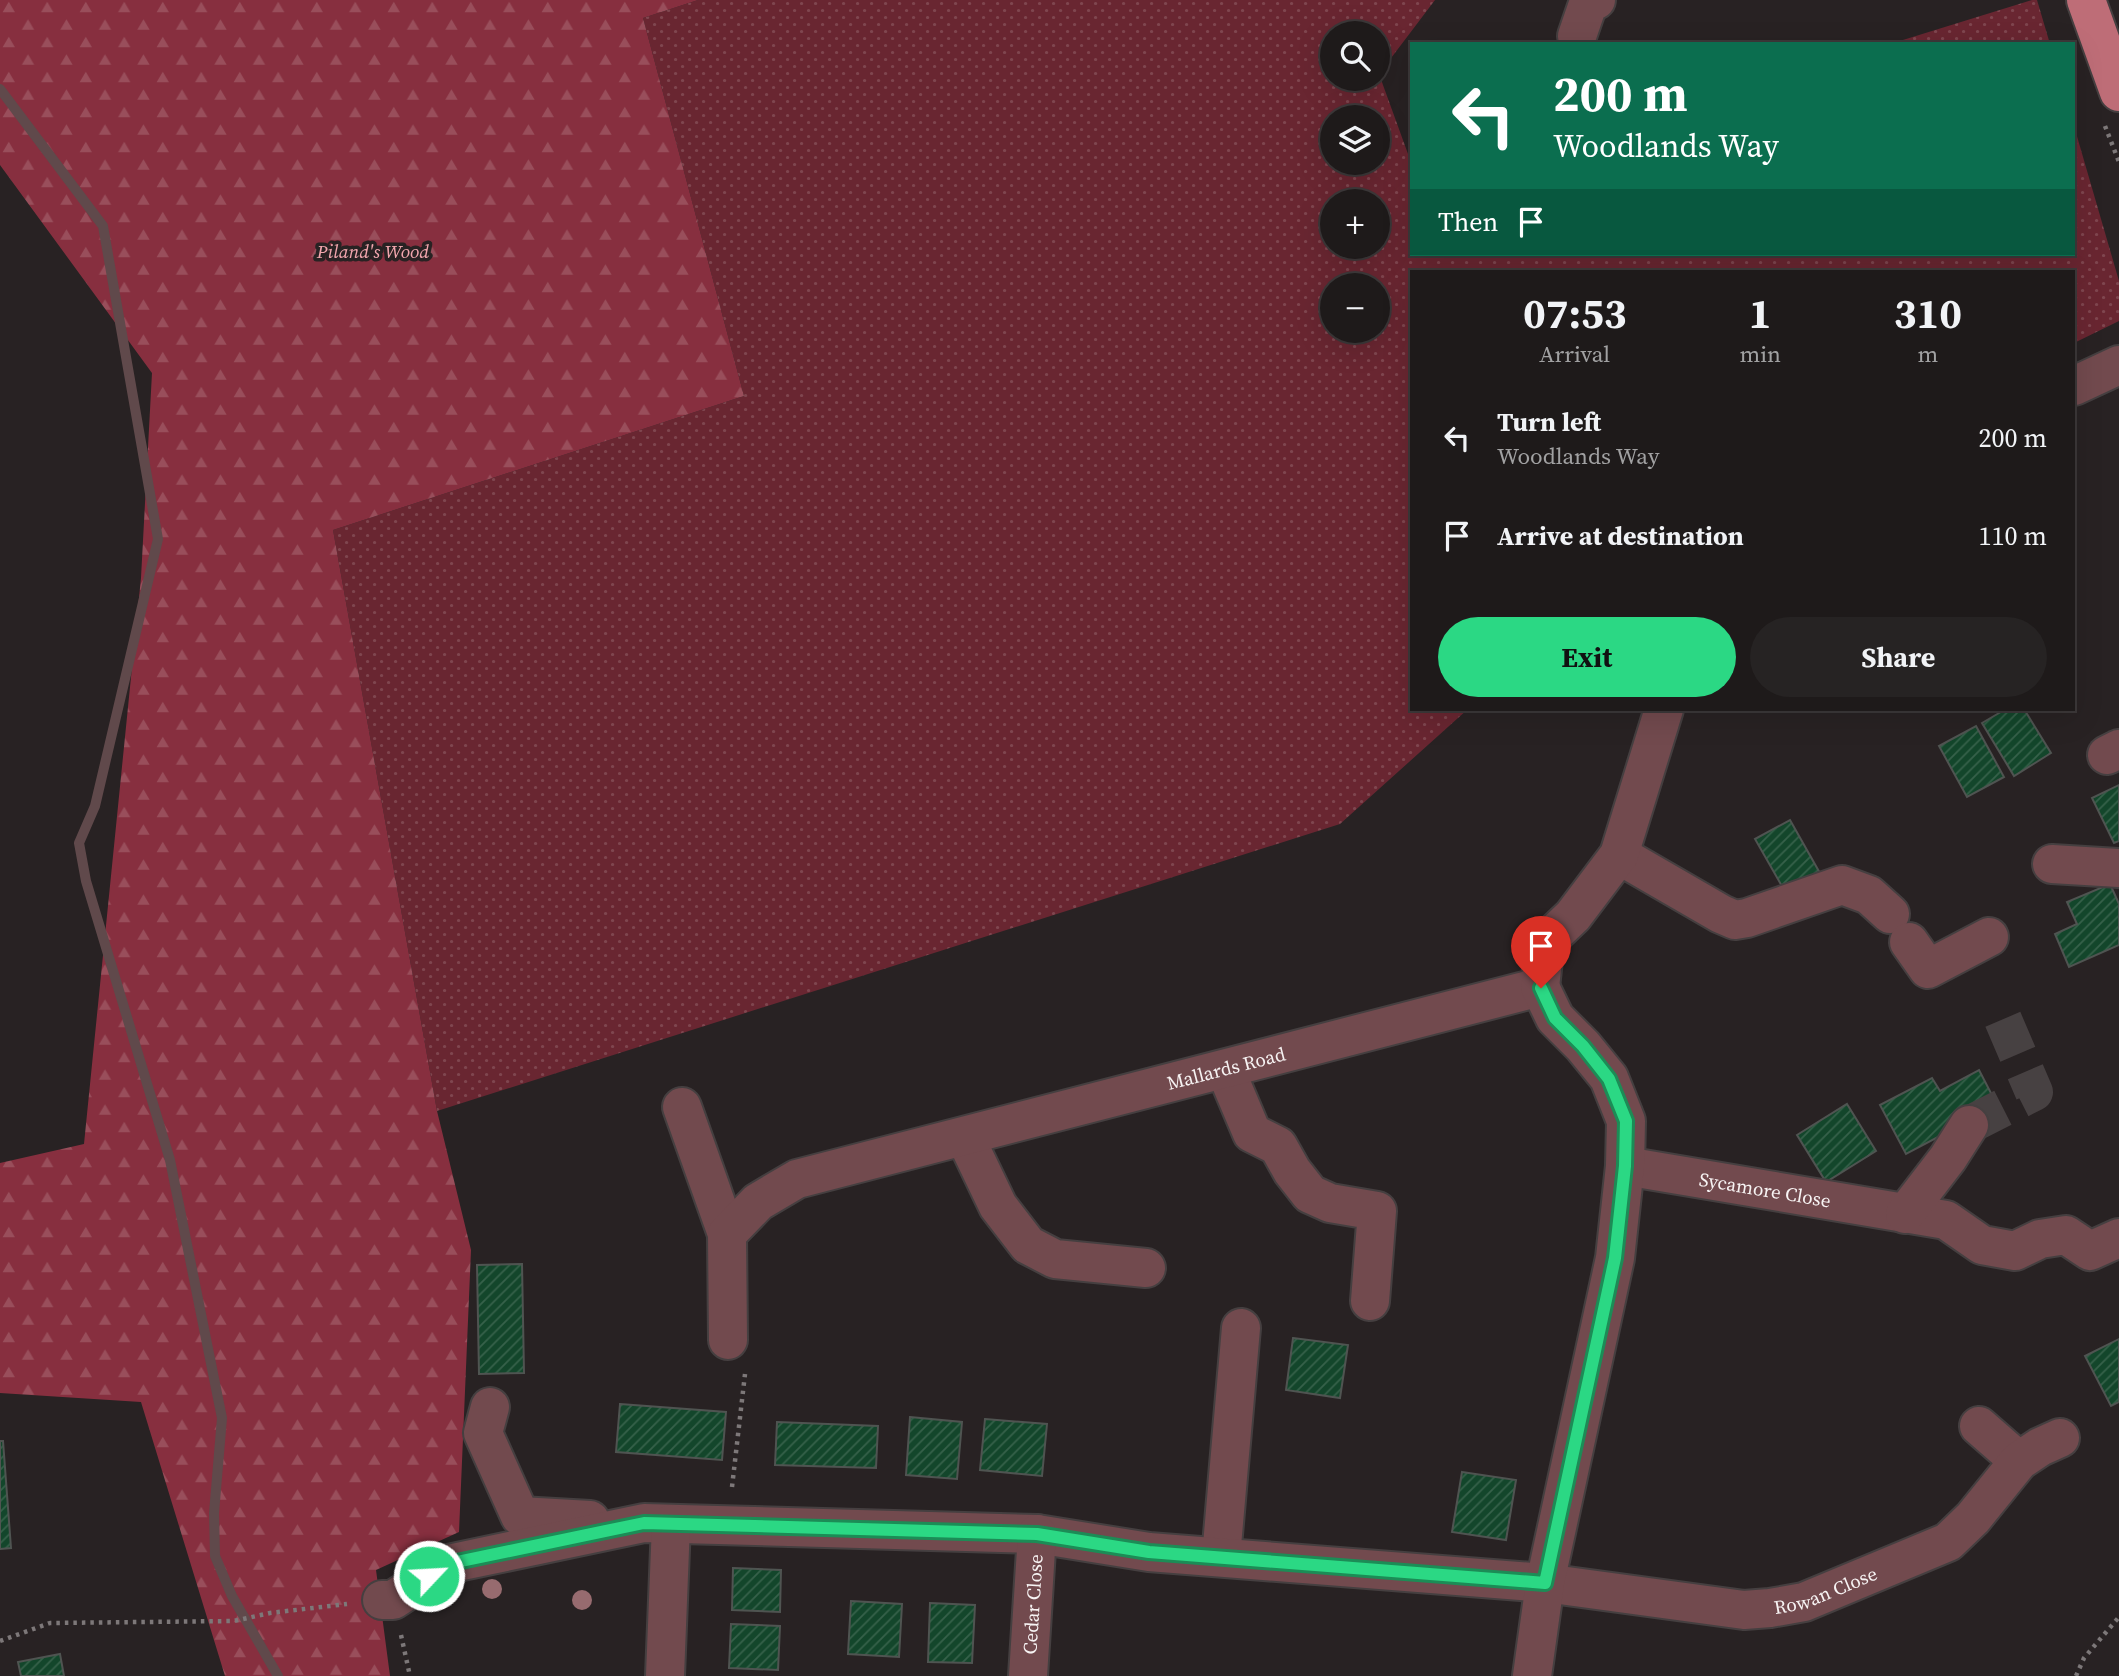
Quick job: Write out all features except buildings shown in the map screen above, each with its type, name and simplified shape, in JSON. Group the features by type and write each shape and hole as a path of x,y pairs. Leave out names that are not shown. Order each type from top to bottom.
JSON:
{"main road":[{"path":"2086,0 2119,92"}],"street":[{"path":"1577,36 1588,4 1596,0"},
{"path":"2075,386 2119,365"},
{"path":"1532,1676 1545,1583 1615,1258 1625,1166 1626,1121 1609,1079 1583,1046 1555,1018 1541,988 1544,951 1553,935 1573,916 1619,855 1663,711"},
{"path":"1619,855 1696,901 1735,920 1748,918 1842,885 1869,895 1899,928 1928,970 1989,937"},
{"path":"2052,864 2119,868"},
{"name":"Mallards Road","path":"727,1234 758,1202 797,1179 1541,988"},
{"path":"1225,1069 1252,1133 1278,1146 1292,1171 1310,1194 1329,1203 1377,1211 1370,1301"},
{"path":"682,1107 727,1234 728,1340"},
{"path":"1905,1214 1948,1158 1969,1125"},
{"path":"965,1136 998,1206 1028,1245 1055,1259 1146,1268"},
{"name":"Sycamore Close","path":"1625,1166 1946,1220 1982,1245 2015,1251 2040,1239 2066,1235 2090,1251 2119,1238"},
{"path":"1221,1557 1241,1328"},
{"path":"490,1407 483,1433 520,1516 658,1523"},
{"path":"1979,1426 2019,1461"},
{"name":"Rowan Close","path":"658,1523 1037,1534 1149,1552 1545,1583 1744,1610 1804,1602 1948,1542 1973,1518 2019,1461 2060,1437"},
{"path":"382,1600 393,1600 447,1564 658,1523"},
{"path":"658,1523 665,1676"},
{"name":"Cedar Close","path":"1028,1676 1037,1534"}],"path":[{"path":"727,1526 747,1363 728,1340"},
{"path":"0,1641 50,1623 234,1620 270,1613 382,1600"},
{"path":"2076,1676 2084,1658 2119,1617"}],"shaded area":[{"path":"698,0 1435,0 1390,59 1390,21 1320,21 1320,91 1385,91 1410,159 1410,256 2075,256 2075,129 2119,281 2119,321 2075,343 2075,270 1410,270 1410,711 1466,711 1340,824 437,1111 333,530 744,396 643,18"},
{"path":"2037,0 2049,42 1896,42"}],"green space":[{"name":"Piland's Wood","path":"0,0 698,0 643,18 744,396 333,530 437,1111 471,1250 459,1532 376,1570 390,1676 225,1676 141,1402 0,1393 0,1163 84,1144 141,578 152,373 0,165"}],"waterway":[{"path":"0,89 103,226 158,539 95,806 79,843 86,881 170,1160 222,1418 214,1513 215,1556 232,1596 278,1676"}],"tunnel":[{"path":"1969,1125 2034,1092 1998,1008"}],"route":[{"path":"429,1576 447,1564 644,1523 1037,1534 1149,1552 1545,1583 1615,1258 1625,1166 1626,1121 1609,1079 1583,1046 1555,1018 1541,988"}]}
